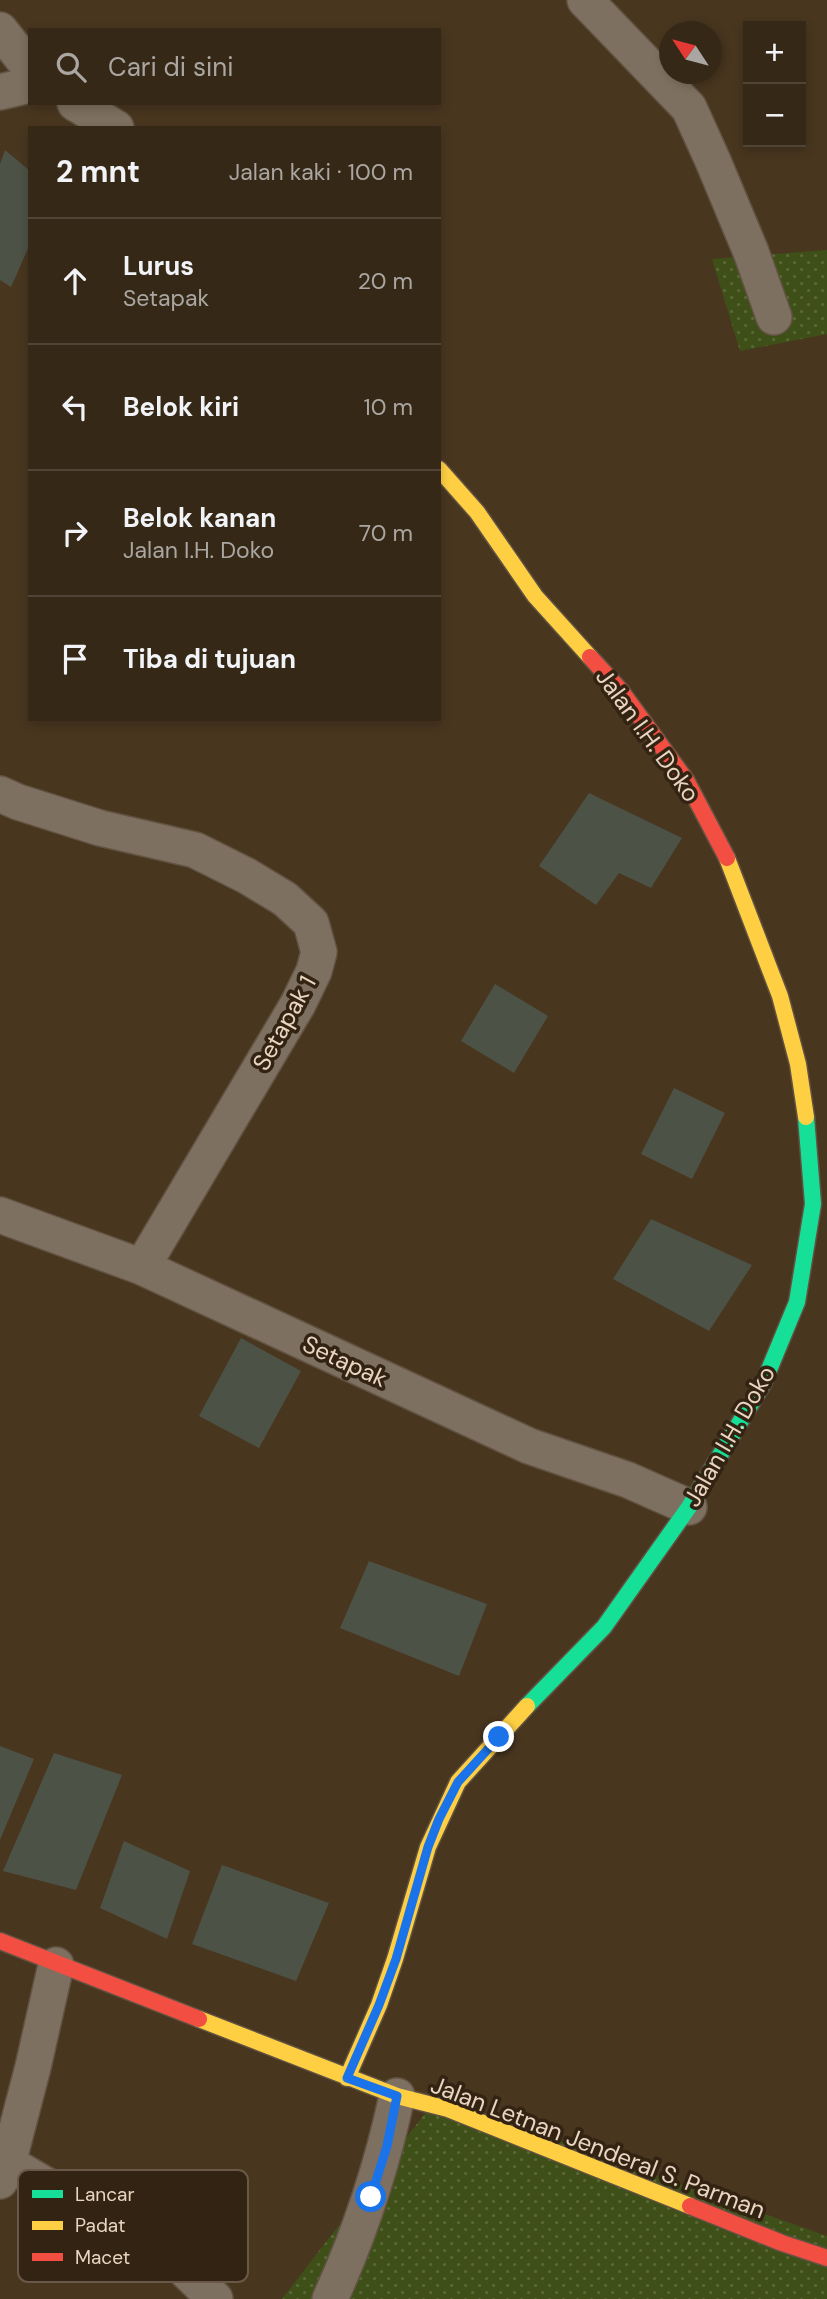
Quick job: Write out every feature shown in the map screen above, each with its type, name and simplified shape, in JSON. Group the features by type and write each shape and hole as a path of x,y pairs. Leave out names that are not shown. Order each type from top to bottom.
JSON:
{"street":[{"path":"585,0 689,108 718,172 774,317"},
{"path":"0,30 28,65"},
{"path":"0,92 28,85"},
{"path":"78,105 113,126"},
{"name":"Jalan I.H. Doko","path":"347,2078 396,1959 428,1847 458,1782 545,1686 604,1627 690,1507 764,1382 797,1302 813,1204 808,1133 798,1064 780,996 728,860 686,780 621,691 536,596 477,512 441,471"},
{"name":"Setapak 1","path":"0,794 100,828 195,850 285,899 311,923 319,952 314,971 298,1004 142,1267"},
{"name":"Setapak","path":"0,1215 142,1267 529,1446 628,1480 690,1507"},
{"name":"Jalan Letnan Jenderal S. Parman","path":"0,1941 347,2078 397,2096 448,2109 769,2238 827,2258"},
{"path":"4,2172 33,2067 56,1965"},
{"path":"330,2299 371,2197 387,2146 397,2096"},
{"path":"198,2282 215,2299"}],"green space":[{"path":"827,250 827,334 740,351 712,259"},
{"path":"437,2098 827,2236 827,2299 282,2299"}],"building":[{"path":"5,150 28,169 28,249 11,287 0,280 0,164"},
{"path":"589,793 682,838 651,888 619,873 596,905 539,866"},
{"path":"495,984 548,1016 514,1073 461,1041"},
{"path":"674,1088 725,1113 692,1179 641,1154"},
{"path":"651,1219 752,1265 709,1331 613,1279"},
{"path":"241,1338 301,1371 259,1448 199,1416"},
{"path":"369,1561 487,1604 459,1676 340,1628"},
{"path":"0,1746 34,1759 0,1840"},
{"path":"54,1753 122,1775 76,1890 3,1871"},
{"path":"124,1841 190,1871 167,1939 100,1908"},
{"path":"222,1865 329,1903 296,1981 192,1944"}],"traffic: fast":[{"path":"527,1706 604,1627 689,1507 764,1382 797,1302 813,1204 806,1117"}],"traffic: slow":[{"path":"441,471 477,512 535,596 590,657"},
{"path":"727,858 780,996 798,1064 806,1117"},
{"path":"347,2078 379,2005 428,1847 458,1782 527,1706"},
{"path":"199,2019 397,2096 448,2109 690,2206"}],"traffic: jam":[{"path":"590,657 621,691 686,780 727,858"},
{"path":"0,1941 199,2019"},
{"path":"690,2206 827,2258"}],"route":[{"path":"371,2197 387,2146 397,2096 347,2078 396,1959 428,1847 439,1819 458,1782 499,1737"}]}
